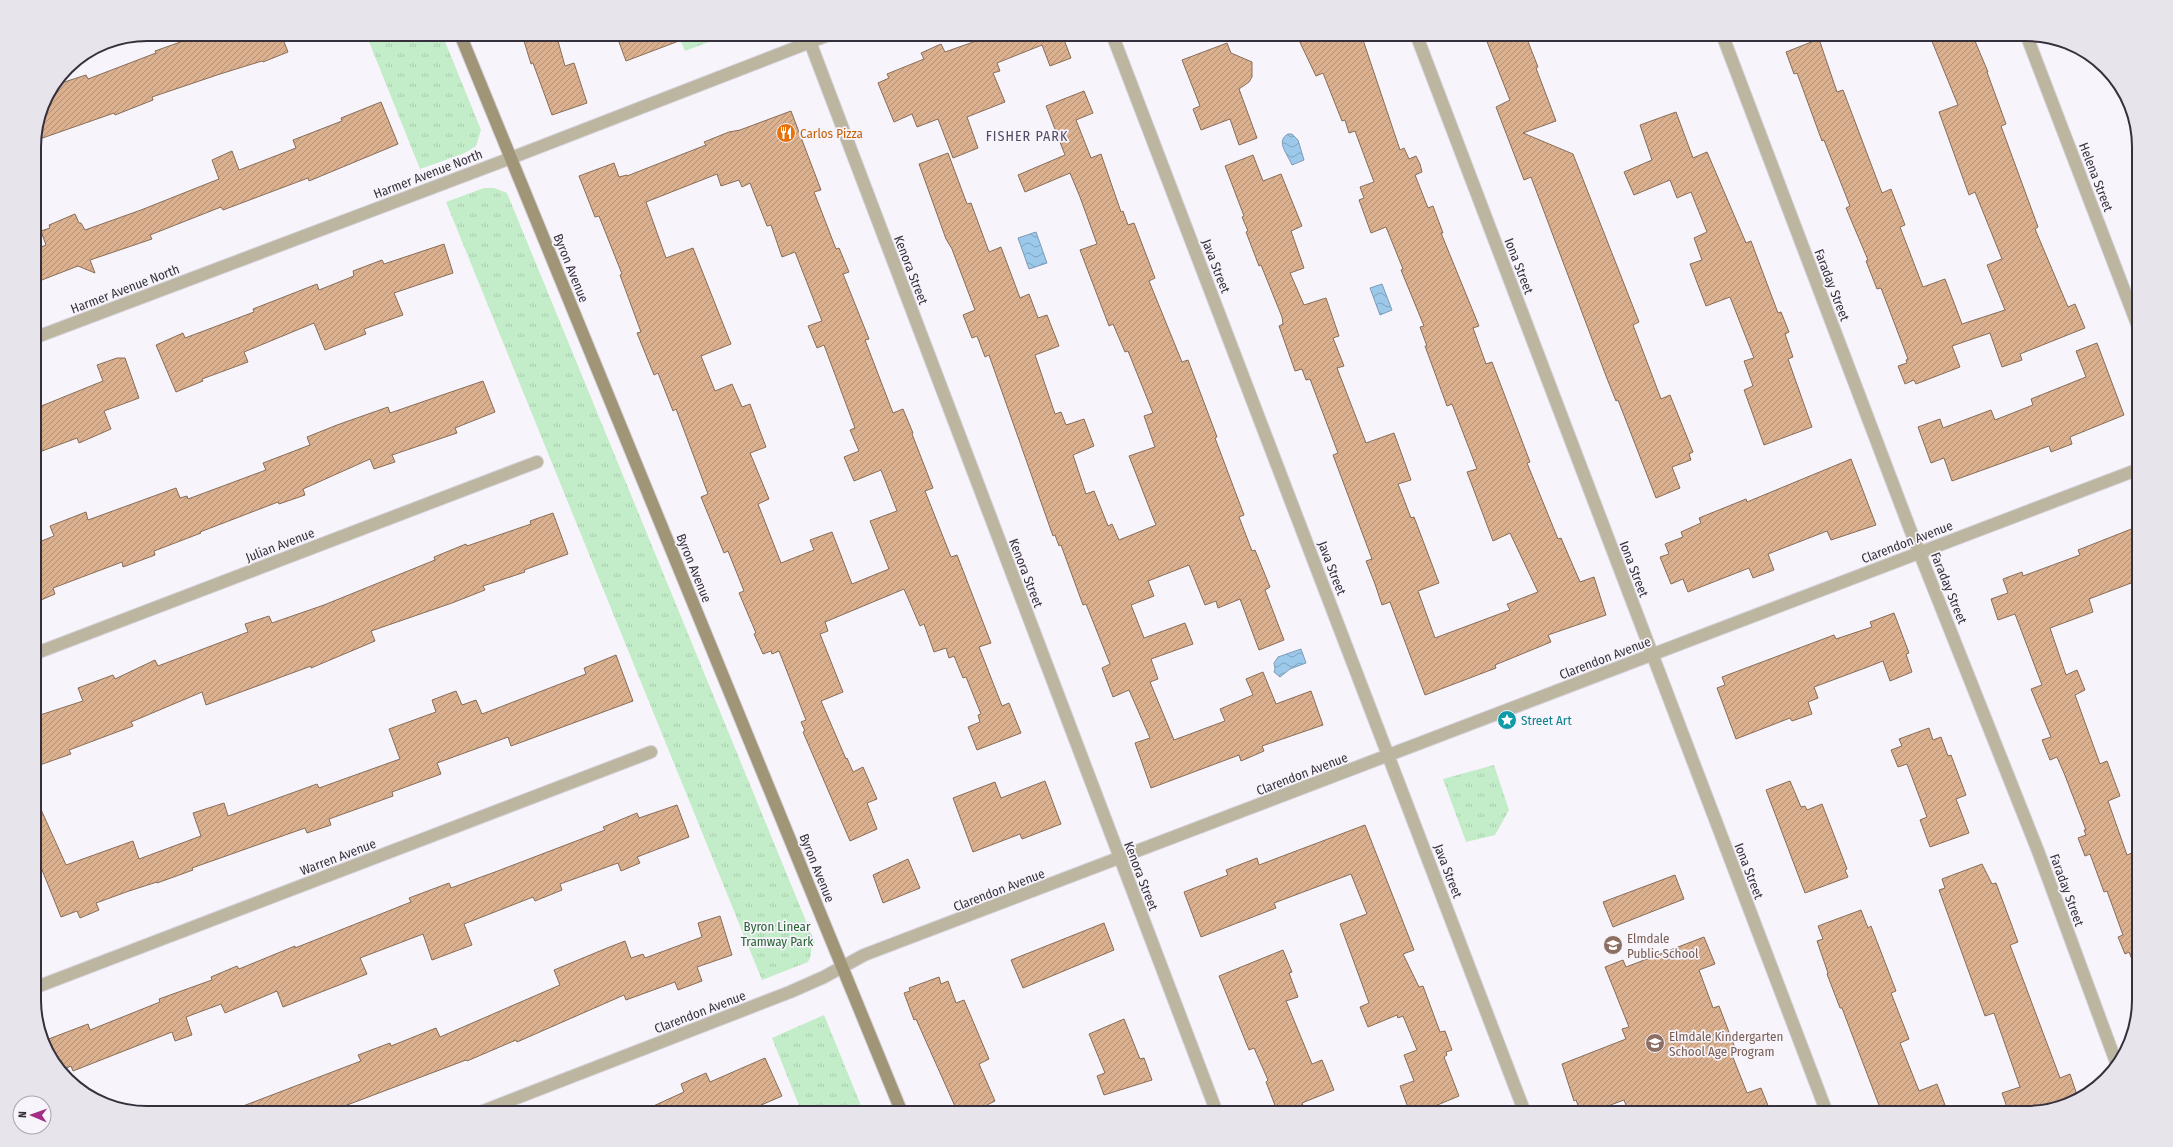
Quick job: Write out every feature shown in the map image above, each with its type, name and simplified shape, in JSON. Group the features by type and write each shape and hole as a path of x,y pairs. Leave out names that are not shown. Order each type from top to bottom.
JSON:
{"street":[{"name":"Byron Avenue","path":"463,41 899,1106"},
{"name":"Java Street","path":"1115,41 1522,1106"},
{"name":"Iona Street","path":"1419,41 1824,1106"},
{"name":"Faraday Street","path":"1725,41 1920,552 2038,851 2115,1058"},
{"name":"Helena Street","path":"2029,41 2132,311"},
{"name":"Harmer Avenue North","path":"41,335 511,158 810,42"},
{"name":"Kenora Street","path":"810,42 1214,1106"},
{"name":"Julian Avenue","path":"41,651 537,462"},
{"name":"Clarendon Avenue","path":"496,1106 790,992 864,955 1120,859 2132,472"},
{"name":"Warren Avenue","path":"41,985 651,752"}],"green space":[{"path":"369,41 445,41 481,130 476,146 465,153 420,169"},
{"path":"681,41 711,41 685,51"},
{"name":"Byron Linear Tramway Park","path":"484,188 494,188 507,193 815,943 811,945 811,955 808,962 762,980 446,202"},
{"path":"1494,765 1509,810 1495,835 1466,842 1443,779"},
{"path":"824,1015 861,1106 799,1106 772,1038"}],"water":[{"path":"1288,134 1292,134 1298,140 1304,160 1292,165 1282,144 1284,137"},
{"path":"1036,232 1047,263 1029,269 1018,238"},
{"path":"1382,284 1392,310 1380,315 1370,288"},
{"path":"1301,649 1306,663 1290,669 1280,677 1274,672 1274,663 1278,657"}],"building":[{"path":"183,41 284,41 288,52 263,62 262,61 220,74 152,97 153,100 115,115 114,113 41,138 49,107 63,82 86,75 88,79 156,53 155,51"},
{"path":"524,41 558,41 565,66 574,63 587,103 552,115 533,63 531,64"},
{"path":"619,41 679,41 626,61"},
{"path":"976,41 1065,41 1071,58 1050,66 1042,45 997,63 1000,71 993,73 1005,102 967,117 978,148 953,158 938,119 917,127 912,114 894,122 878,83 889,78 887,74 924,59 921,53 941,44 945,52"},
{"path":"1299,41 1363,41 1400,150 1404,148 1409,159 1416,156 1420,164 1422,172 1415,175 1428,208 1433,206 1443,233 1441,233 1479,326 1473,328 1486,364 1492,362 1530,462 1527,463 1558,539 1561,538 1580,582 1594,577 1606,615 1548,635 1551,642 1495,665 1496,668 1425,695 1390,602 1382,605 1366,561 1372,559 1333,455 1338,453 1310,379 1306,380 1302,369 1295,371 1279,326 1283,324 1282,317 1261,265 1259,266 1246,232 1248,231 1242,217 1244,216 1225,166 1253,155 1263,181 1281,174 1302,226 1291,231 1304,268 1290,273 1304,305 1326,298 1339,336 1333,338 1344,366 1337,368 1366,443 1394,433 1411,480 1398,484 1411,518 1414,517 1439,583 1418,591 1435,638 1510,610 1507,604 1538,592 1510,533 1493,541 1467,472 1477,469 1452,404 1447,406 1425,346 1427,346 1420,327 1424,326 1401,270 1403,269 1386,227 1371,233 1359,200 1364,198 1360,187 1374,182 1355,131 1349,133 1345,120 1342,121 1323,73 1316,76"},
{"path":"1487,41 1528,41 1538,67 1536,68 1556,121 1523,133 1573,154 1639,322 1633,325 1661,399 1670,395 1693,452 1689,454 1691,460 1672,467 1680,488 1656,498 1618,400 1616,401 1606,376 1531,177 1524,180 1496,107 1510,100"},
{"path":"1814,41 1820,41 1837,92 1843,90 1882,193 1891,189 1905,225 1900,227 1923,287 1945,279 1962,324 2005,310 1987,265 2002,259 1975,192 1969,195 1939,112 1958,105 1932,41 1975,41 1988,72 2006,124 2001,126 2038,227 2035,229 2068,307 2075,304 2085,328 2020,354 2022,360 2002,367 1990,333 1952,346 1960,367 1916,384 1914,380 1905,384 1898,366 1907,363 1906,360 1908,359 1881,288 1877,289 1866,261 1868,260 1846,208 1850,206 1824,140 1822,141 1797,73 1794,74 1786,52"},
{"path":"1227,43 1231,53 1252,62 1252,77 1249,82 1239,89 1257,138 1239,145 1230,119 1201,130 1193,109 1200,106 1182,60"},
{"path":"1084,91 1093,113 1076,120 1091,158 1101,154 1121,212 1123,211 1128,225 1134,223 1155,278 1149,281 1182,362 1188,360 1217,437 1215,438 1244,515 1239,517 1252,551 1255,550 1270,587 1265,590 1284,640 1259,650 1240,599 1218,608 1216,601 1205,605 1189,565 1148,581 1154,596 1131,605 1144,638 1185,623 1193,644 1151,659 1158,679 1150,682 1174,740 1225,721 1220,709 1253,695 1246,679 1263,672 1276,704 1311,691 1323,725 1262,746 1264,751 1241,761 1239,755 1151,788 1135,743 1150,738 1129,690 1113,697 1102,668 1110,664 1086,604 1083,605 1061,545 1059,546 1055,535 1053,536 989,355 985,357 977,336 972,338 963,315 975,310 952,249 946,239 919,164 948,153 967,204 971,203 989,252 1001,247 1020,298 1029,294 1038,318 1047,315 1059,346 1035,355 1055,414 1061,412 1066,425 1084,419 1094,446 1073,455 1086,494 1094,491 1108,526 1112,524 1119,540 1156,525 1129,456 1155,447 1144,416 1153,413 1128,351 1125,352 1113,324 1109,326 1080,250 1097,244 1080,197 1070,173 1025,192 1018,175 1065,155 1046,106"},
{"path":"381,102 398,144 309,181 308,178 223,210 221,207 150,235 152,239 90,260 95,273 78,266 41,280 41,247 46,245 41,231 50,228 49,225 75,214 79,223 81,223 85,230 141,210 219,179 212,160 232,151 239,170 296,148 293,140 342,121 341,118"},
{"path":"791,111 821,190 814,192 836,249 839,248 849,272 843,274 869,339 865,340 893,413 903,409 913,433 912,434 933,488 925,491 951,557 957,555 991,643 979,647 1002,706 1009,703 1021,733 977,750 968,727 980,722 978,715 981,714 966,677 963,678 954,656 949,658 946,648 934,652 924,624 920,626 904,589 825,622 828,631 820,634 843,692 821,701 853,772 863,767 877,799 867,803 877,829 850,841 803,732 805,731 801,722 806,720 779,651 772,654 771,651 763,654 754,634 756,633 739,593 744,591 728,551 724,553 701,497 708,494 676,409 673,411 658,373 654,375 637,333 641,332 620,275 622,274 599,216 595,217 579,176 614,163 619,177 627,176 706,145 704,142 729,132 740,130","holes":["717,174 721,186 739,180 742,187 750,183 767,226 771,225 782,257 795,252 822,321 808,326 817,348 824,345 855,428 850,430 859,451 844,457 854,481 881,470 897,511 870,521 889,569 852,584 832,532 810,540 814,550 781,563 758,504 769,499 750,453 766,447 750,404 742,407 732,384 715,391 701,356 731,344 693,248 666,258 646,202"]},
{"path":"1676,112 1693,158 1707,152 1746,243 1751,241 1778,313 1781,312 1789,332 1785,334 1793,357 1788,359 1812,427 1764,445 1744,390 1753,386 1744,361 1754,358 1730,297 1706,306 1690,264 1702,260 1694,238 1707,232 1691,192 1677,198 1670,180 1634,195 1624,172 1652,160 1640,125"},
{"path":"444,244 453,273 394,293 403,315 364,329 366,334 325,350 314,323 244,352 248,362 202,379 203,381 176,392 156,345 183,333 185,338 254,312 253,309 317,284 319,290 354,276 353,271 382,260 384,264"},
{"path":"2097,343 2124,415 2070,437 2072,444 2051,452 2049,446 1952,481 1944,458 1931,463 1918,427 1940,419 1943,428 1991,410 1995,420 2033,405 2031,399 2086,377 2076,351"},
{"path":"117,358 125,358 139,398 104,411 111,429 79,443 77,438 41,451 41,406 103,381 97,365"},
{"path":"483,381 495,412 455,428 457,433 392,455 395,462 374,469 370,459 303,489 305,495 279,504 278,502 200,532 201,533 154,551 155,555 123,567 122,562 53,588 55,594 41,600 41,541 54,536 50,526 86,512 88,520 176,488 180,498 187,496 188,499 266,470 263,463 310,445 307,437 388,407 390,413"},
{"path":"1851,459 1876,525 1831,540 1827,531 1768,554 1774,570 1753,578 1749,568 1688,592 1683,579 1671,584 1660,557 1669,554 1665,544 1683,537 1681,532 1701,523 1699,518 1746,499 1747,502"},
{"path":"553,513 568,554 524,570 525,572 483,586 485,590 452,603 371,631 375,641 311,668 311,666 206,705 202,692 131,722 133,726 69,750 71,754 41,765 41,715 83,701 78,688 113,675 115,679 155,660 158,666 248,632 245,624 269,616 272,623 324,605 435,560 434,557 466,544 467,546 531,524 530,521"},
{"path":"2132,529 2132,583 2089,599 2093,612 2050,628 2066,675 2077,670 2085,690 2075,695 2100,764 2107,761 2120,796 2108,801 2127,855 2132,853 2132,960 2129,952 2125,954 2118,937 2123,935 2107,891 2104,892 2090,854 2085,856 2078,838 2086,835 2084,830 2086,830 2064,773 2057,757 2050,760 2042,740 2051,737 2031,689 2042,685 2015,614 1998,620 1991,599 2008,593 2003,579 2022,572 2023,576 2080,555 2078,550"},
{"path":"1894,613 1909,653 1906,654 1912,672 1890,681 1883,661 1814,687 1818,698 1808,702 1812,714 1792,721 1790,718 1736,739 1717,688 1725,685 1722,677 1834,635 1836,639 1872,627 1870,622"},
{"path":"616,655 633,701 511,746 508,737 437,763 441,774 392,792 393,796 329,819 331,825 307,833 305,828 192,868 193,870 157,883 96,903 99,910 80,918 77,911 61,917 41,867 41,810 66,865 133,841 139,859 201,836 193,813 224,803 228,816 317,784 319,788 400,759 389,729 436,712 432,700 456,691 462,705 476,700 482,714 586,674 584,668"},
{"path":"1929,728 1933,740 1941,737 1948,756 1951,755 1966,795 1956,799 1969,833 1930,847 1920,820 1927,817 1907,764 1898,767 1891,750 1902,746 1899,739"},
{"path":"1045,781 1061,824 1022,839 1020,834 973,852 953,798 995,782 1001,798"},
{"path":"1790,781 1801,807 1805,806 1807,810 1822,804 1847,869 1845,870 1848,877 1805,893 1766,790"},
{"path":"677,805 689,837 637,857 640,863 621,871 618,863 560,884 562,890 535,901 533,897 464,924 472,945 432,960 423,934 360,958 367,974 283,1007 277,991 225,1013 221,1004 186,1017 192,1035 175,1041 172,1032 73,1071 71,1066 66,1068 52,1047 49,1039 88,1024 90,1030 160,1002 159,999 212,980 211,977 237,966 239,969 411,902 409,898 449,883 451,888 495,872 605,830 603,827 637,813 639,818"},
{"path":"1365,825 1414,950 1403,954 1419,987 1423,986 1440,1032 1445,1031 1452,1050 1446,1052 1447,1055 1444,1057 1459,1096 1435,1106 1407,1106 1400,1086 1414,1081 1404,1055 1417,1050 1403,1016 1398,1018 1397,1015 1368,1027 1360,1007 1369,1003 1340,924 1367,914 1351,874 1274,903 1276,908 1201,937 1184,892 1228,875 1226,870 1257,858 1259,865"},
{"path":"908,859 920,888 883,903 873,875"},
{"path":"1982,864 1992,884 1996,883 2018,942 2010,945 2060,1078 2070,1074 2076,1093 2066,1098 2039,1105 2007,1106 2002,1093 2020,1087 1994,1013 1985,1016 1939,890 1945,888 1942,879"},
{"path":"1675,875 1684,899 1613,927 1603,902"},
{"path":"1861,910 1868,928 1871,926 1896,991 1891,993 1909,1039 1900,1043 1919,1091 1937,1084 1945,1106 1879,1106 1842,1008 1840,1008 1827,974 1828,973 1817,941 1823,939 1818,926"},
{"path":"720,916 732,955 697,967 702,981 678,990 675,982 626,1000 624,995 517,1042 516,1040 467,1061 466,1060 344,1106 243,1106 361,1061 358,1055 390,1043 391,1046 436,1028 440,1037 560,985 554,970 625,941 631,958 643,954 645,958 702,937 698,923"},
{"path":"1104,923 1114,950 1023,988 1011,960"},
{"path":"1704,937 1715,964 1699,970 1713,1008 1719,1006 1737,1053 1732,1055 1747,1093 1761,1088 1768,1106 1626,1106 1624,1100 1608,1106 1578,1106 1576,1100 1574,1101 1562,1064 1626,1039 1622,1029 1629,1027 1605,967 1623,960 1626,967"},
{"path":"1283,950 1292,972 1289,973 1298,997 1286,1001 1312,1064 1322,1060 1334,1090 1302,1103 1303,1106 1275,1106 1266,1082 1268,1080 1254,1048 1249,1050 1219,976"},
{"path":"939,977 941,984 948,981 956,1003 964,1000 989,1059 979,1064 995,1101 987,1106 955,1106 916,1019 914,1020 904,993 910,991 909,988"},
{"path":"1124,1019 1140,1059 1144,1058 1152,1080 1104,1095 1097,1076 1105,1073 1089,1034"},
{"path":"765,1058 782,1096 759,1106 653,1106 684,1092 681,1084 706,1073 710,1082"}],"place":[{"name":"Carlos Pizza","path":"786,133"},
{"name":"Street Art","path":"1507,720"},
{"name":"Elmdale Public School","path":"1613,945"},
{"name":"Elmdale Kindergarten School Age Program","path":"1655,1043"}],"district":[{"name":"FISHER PARK","path":"1027,136"}]}
